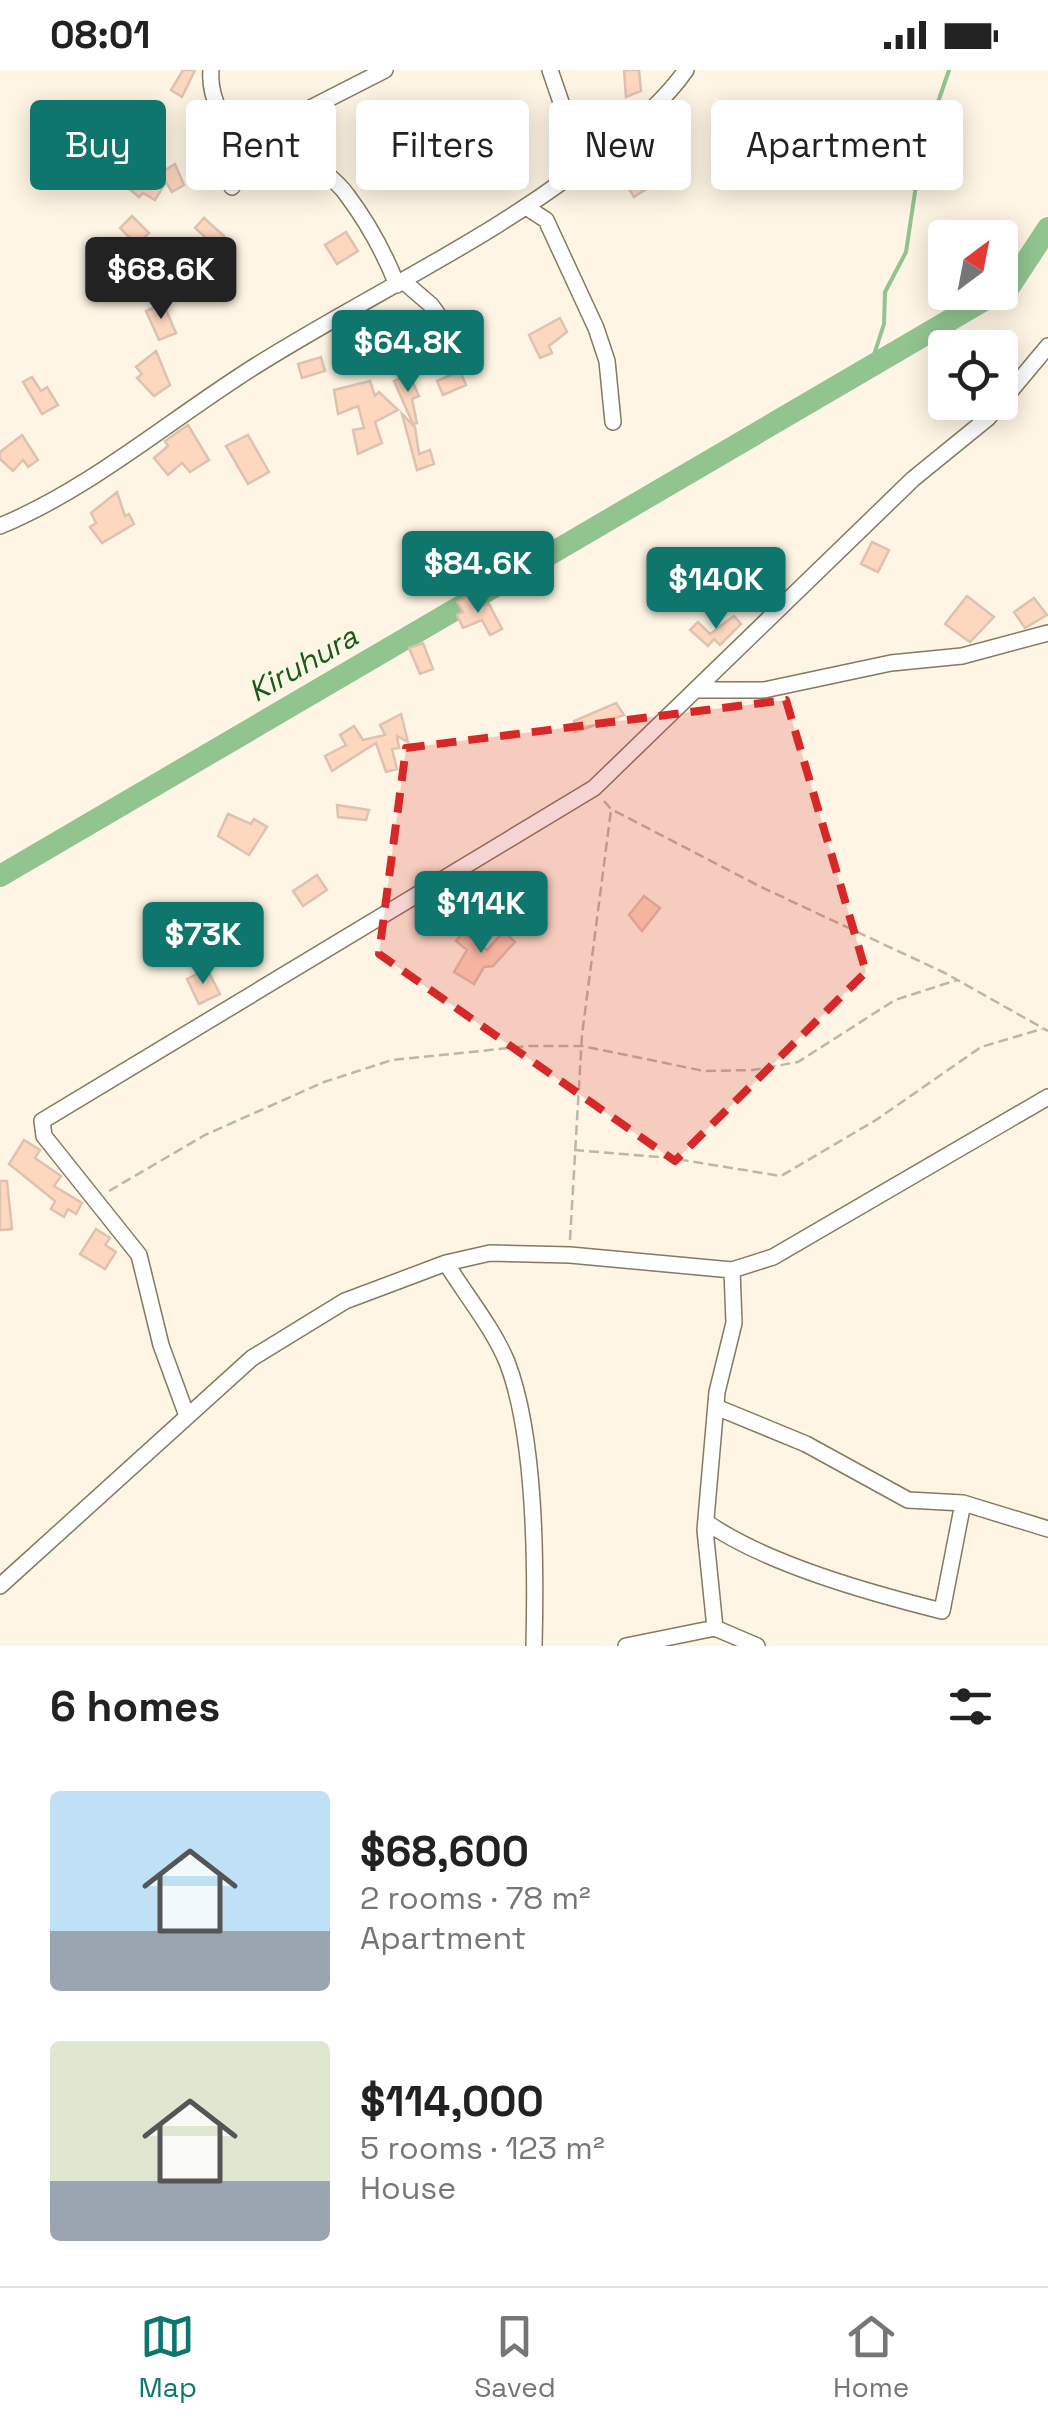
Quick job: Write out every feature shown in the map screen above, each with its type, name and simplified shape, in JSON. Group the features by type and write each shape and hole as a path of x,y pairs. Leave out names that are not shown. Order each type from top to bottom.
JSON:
{"street":[{"path":"212,70 210,84 216,100"},
{"path":"325,100 385,70"},
{"path":"550,70 560,100"},
{"path":"663,100 686,70"},
{"path":"336,184 345,191 380,243 400,283 431,305 449,330"},
{"path":"0,526 80,483 262,362 551,190"},
{"path":"526,207 546,220 596,328 606,361 614,422"},
{"path":"188,1416 162,1345 139,1255 44,1136 42,1121 594,788 913,480 988,418 1048,346"},
{"path":"695,690 764,690 891,663 962,656 1048,633"},
{"path":"0,1586 252,1358 345,1301 446,1263 490,1253 570,1254 732,1270 773,1257 1048,1097"},
{"path":"446,1263 506,1361 511,1379 523,1433 532,1535 534,1646"},
{"path":"715,1628 706,1522 716,1407 734,1323 732,1270"},
{"path":"716,1407 806,1444 908,1500 963,1502 1048,1528"},
{"path":"706,1522 743,1548 878,1595 942,1610 963,1502"},
{"path":"626,1646 715,1628 757,1646"}],"path":[{"path":"594,788 612,809 760,887 957,980 1046,1030"},
{"path":"570,1254 574,1150 594,916 612,809"},
{"path":"94,1199 205,1135 324,1082 392,1060 529,1046 582,1046 704,1071 753,1070 798,1062 895,1000 957,980"},
{"path":"574,1150 670,1158 781,1176 876,1120 981,1048 1046,1030"}],"highlighted area":[{"path":"786,700 866,972 675,1161 379,954 406,748"}],"building":[{"path":"183,70 195,70 182,97 171,90"},
{"path":"624,70 639,70 641,91 626,97"},
{"path":"175,164 184,185 172,192 166,182 166,170"},
{"path":"131,190 161,190 155,200 143,193 139,197"},
{"path":"132,216 149,233 137,245 120,228"},
{"path":"204,218 224,236 215,246 195,228"},
{"path":"346,232 358,251 337,264 325,245"},
{"path":"180,254 214,277 206,288 172,266"},
{"path":"163,303 176,333 159,340 146,311"},
{"path":"560,318 567,332 549,346 552,353 540,358 529,335"},
{"path":"156,351 170,385 154,396 137,378 142,374 136,367"},
{"path":"321,357 325,371 302,378 298,364"},
{"path":"460,371 466,385 443,395 437,381"},
{"path":"409,374 419,396 412,399 417,423 413,424 394,381"},
{"path":"32,377 41,391 47,387 58,405 42,414 23,382"},
{"path":"370,381 375,396 379,392 398,410 375,422 382,443 358,454 353,430 364,428 358,406 338,414 334,390"},
{"path":"402,414 415,427 419,454 430,450 434,464 417,470"},
{"path":"188,425 209,460 190,472 182,463 168,475 154,458 168,446 165,441"},
{"path":"22,435 38,460 28,467 23,460 13,471 0,459 0,452"},
{"path":"248,435 269,472 248,484 226,446"},
{"path":"117,492 125,516 129,514 134,524 102,543 90,527 96,523 91,513"},
{"path":"872,542 889,550 878,572 861,564"},
{"path":"657,558 676,579 662,586 649,564"},
{"path":"467,596 476,608 489,604 502,629 490,635 482,620 463,628 457,615 463,612 457,602"},
{"path":"967,596 994,617 970,642 945,624"},
{"path":"1034,598 1047,615 1025,628 1014,612"},
{"path":"734,616 741,624 720,645 714,639 708,646 690,630 698,622 710,634"},
{"path":"423,643 433,669 420,674 409,648"},
{"path":"616,703 624,715 575,732 574,721"},
{"path":"401,714 408,742 397,736 399,748 392,749 397,769 386,772 376,743 332,771 325,756 346,745 340,735 354,726 363,740 385,735 380,725"},
{"path":"337,805 369,810 366,820 338,817"},
{"path":"228,814 251,824 254,819 267,827 249,855 218,836"},
{"path":"317,875 327,890 303,906 293,891"},
{"path":"644,896 660,908 642,931 629,915"},
{"path":"247,909 255,923 233,936 225,919"},
{"path":"504,931 515,942 493,966 484,967 474,984 454,972 467,950 456,941 463,932 487,950"},
{"path":"207,969 220,994 199,1004 187,979"},
{"path":"24,1140 40,1150 35,1158 61,1176 54,1186 82,1203 76,1214 68,1209 64,1217 51,1209 55,1201 9,1164"},
{"path":"0,1181 7,1181 12,1229 0,1230"},
{"path":"96,1229 110,1238 105,1245 116,1252 105,1269 80,1254"}],"waterway":[{"path":"870,367 884,324 885,292 906,252 921,152 949,70"},
{"name":"Kiruhura","path":"1018,274 1048,228"},
{"name":"Kiruhura","path":"0,876 967,310"}]}
